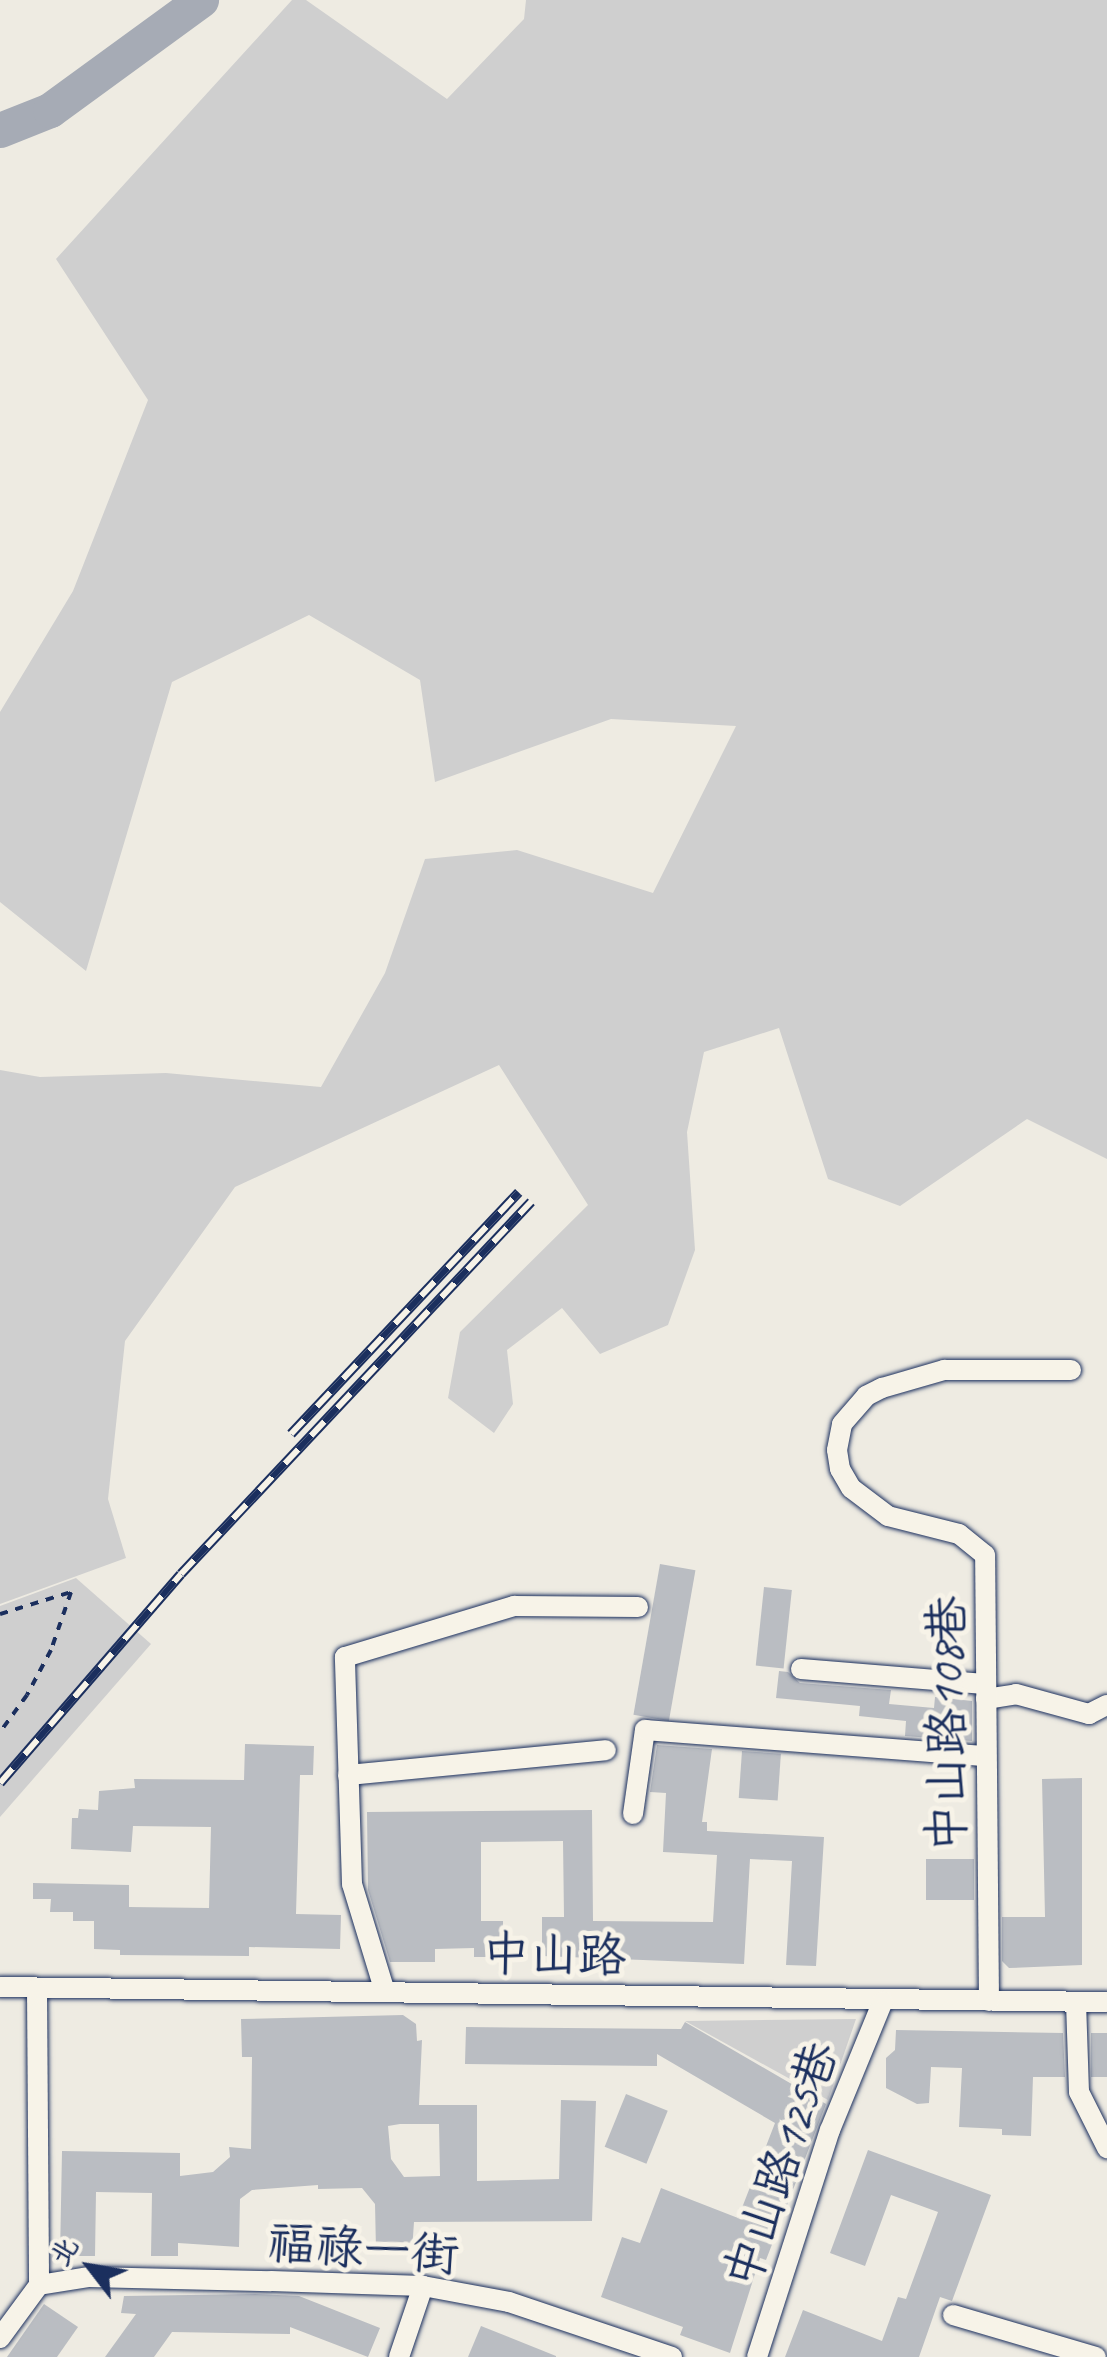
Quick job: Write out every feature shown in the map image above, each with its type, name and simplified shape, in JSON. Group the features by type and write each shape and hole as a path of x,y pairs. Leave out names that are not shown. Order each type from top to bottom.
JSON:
{"street":[{"name":"中山路108巷","path":"989,2001 983,1756 988,1575 985,1555 958,1534 888,1516 851,1488 840,1469 842,1424 866,1396 944,1370 1070,1370"},
{"path":"385,1992 352,1884 346,1657 514,1606 638,1606"},
{"path":"801,1669 1016,1694 1090,1714 1107,1704"},
{"path":"633,1814 645,1730 983,1756"},
{"path":"348,1775 606,1750"},
{"name":"中山路","path":"0,1987 1107,2002"},
{"path":"0,2338 39,2284 37,1989"},
{"name":"中山路125巷","path":"757,2357 830,2130 882,2001"},
{"path":"1076,2002 1079,2092 1107,2148"},
{"name":"福祿一街","path":"39,2284 88,2277 423,2286 508,2302 672,2357"},
{"path":"399,2357 423,2286"},
{"path":"953,2315 1096,2357"}],"path":[{"path":"0,1614 71,1592 51,1650 27,1696 0,1732"}],"shaded area":[{"path":"292,0 306,0 447,99 524,19 526,0 1107,0 1107,1159 1027,1119 900,1206 828,1179 779,1028 704,1052 687,1132 695,1250 668,1325 600,1354 562,1308 507,1350 513,1404 494,1433 448,1398 460,1332 588,1205 499,1065 235,1187 125,1341 108,1499 126,1558 0,1604 0,1070 40,1077 166,1073 321,1087 385,973 425,859 517,850 653,893 736,726 611,719 435,782 420,680 309,615 172,682 86,971 0,902 0,712 73,591 148,400 56,259"},
{"path":"76,1578 151,1644 0,1817 0,1606"},
{"path":"856,2019 828,2100 685,2021"}],"building":[{"path":"660,1564 695,1570 669,1721 633,1715"},
{"path":"764,1587 792,1590 784,1668 756,1666"},
{"path":"779,1671 788,1672 800,1683 891,1690 889,1704 934,1708 935,1697 972,1701 972,1741 905,1736 906,1721 859,1716 860,1706 776,1698"},
{"path":"245,1744 314,1746 313,1775 300,1775 296,1914 341,1915 340,1949 249,1947 249,1956 120,1955 120,1950 94,1949 94,1921 73,1921 73,1912 50,1912 51,1899 33,1899 33,1883 129,1885 129,1907 209,1908 211,1827 133,1826 131,1852 71,1849 72,1818 78,1818 79,1809 98,1810 99,1791 135,1788 134,1779 244,1780"},
{"path":"657,1745 712,1749 702,1822 707,1822 707,1831 824,1837 816,1966 786,1965 792,1861 750,1859 744,1964 542,1956 542,1917 564,1917 563,1841 481,1842 481,1921 503,1921 503,1957 474,1957 474,1948 435,1949 435,1962 390,1962 368,1890 367,1812 592,1810 593,1921 713,1922 717,1855 663,1852 666,1793 650,1792"},
{"path":"742,1751 781,1754 778,1801 739,1798"},
{"path":"1082,1778 1082,1965 1009,1968 1002,1961 1002,1917 1045,1917 1042,1779"},
{"path":"926,1859 974,1859 974,1900 926,1900"},
{"path":"403,2015 416,2024 417,2041 422,2040 419,2105 477,2105 477,2181 559,2179 561,2100 596,2101 592,2221 414,2222 412,2251 376,2250 375,2204 362,2188 318,2189 318,2185 252,2190 240,2199 239,2247 178,2243 178,2256 151,2256 152,2193 96,2192 95,2256 60,2256 62,2151 180,2153 180,2176 213,2172 230,2157 229,2147 251,2149 252,2057 242,2057 241,2019","holes":["439,2124 440,2176 404,2177 391,2159 388,2126"]},
{"path":"685,2022 826,2104 766,2260 760,2258 730,2353 680,2335 683,2327 601,2297 622,2237 640,2243 661,2188 738,2218 775,2123 657,2054 657,2066 465,2064 466,2027 681,2029"},
{"path":"896,2030 1063,2033 1065,2077 1033,2077 1031,2136 1002,2135 1002,2129 959,2127 962,2068 931,2067 929,2103 917,2104 886,2088 886,2058 895,2050"},
{"path":"1091,2033 1107,2033 1107,2077 1091,2077"},
{"path":"626,2094 668,2111 646,2164 605,2147"},
{"path":"868,2150 991,2195 952,2301 940,2297 919,2357 785,2357 803,2310 882,2341 898,2297 906,2299 938,2212 891,2195 865,2266 830,2253"},
{"path":"124,2296 299,2296 380,2328 368,2357 290,2327 290,2334 172,2332 154,2357 105,2357 136,2314 121,2313"},
{"path":"44,2304 78,2327 57,2357 7,2357"},
{"path":"481,2326 556,2356 556,2357 468,2357"}],"waterway":[{"path":"0,130 50,110 201,0"}],"railway":[{"path":"291,1434 519,1192"},
{"path":"0,1783 181,1574 531,1202"}]}
